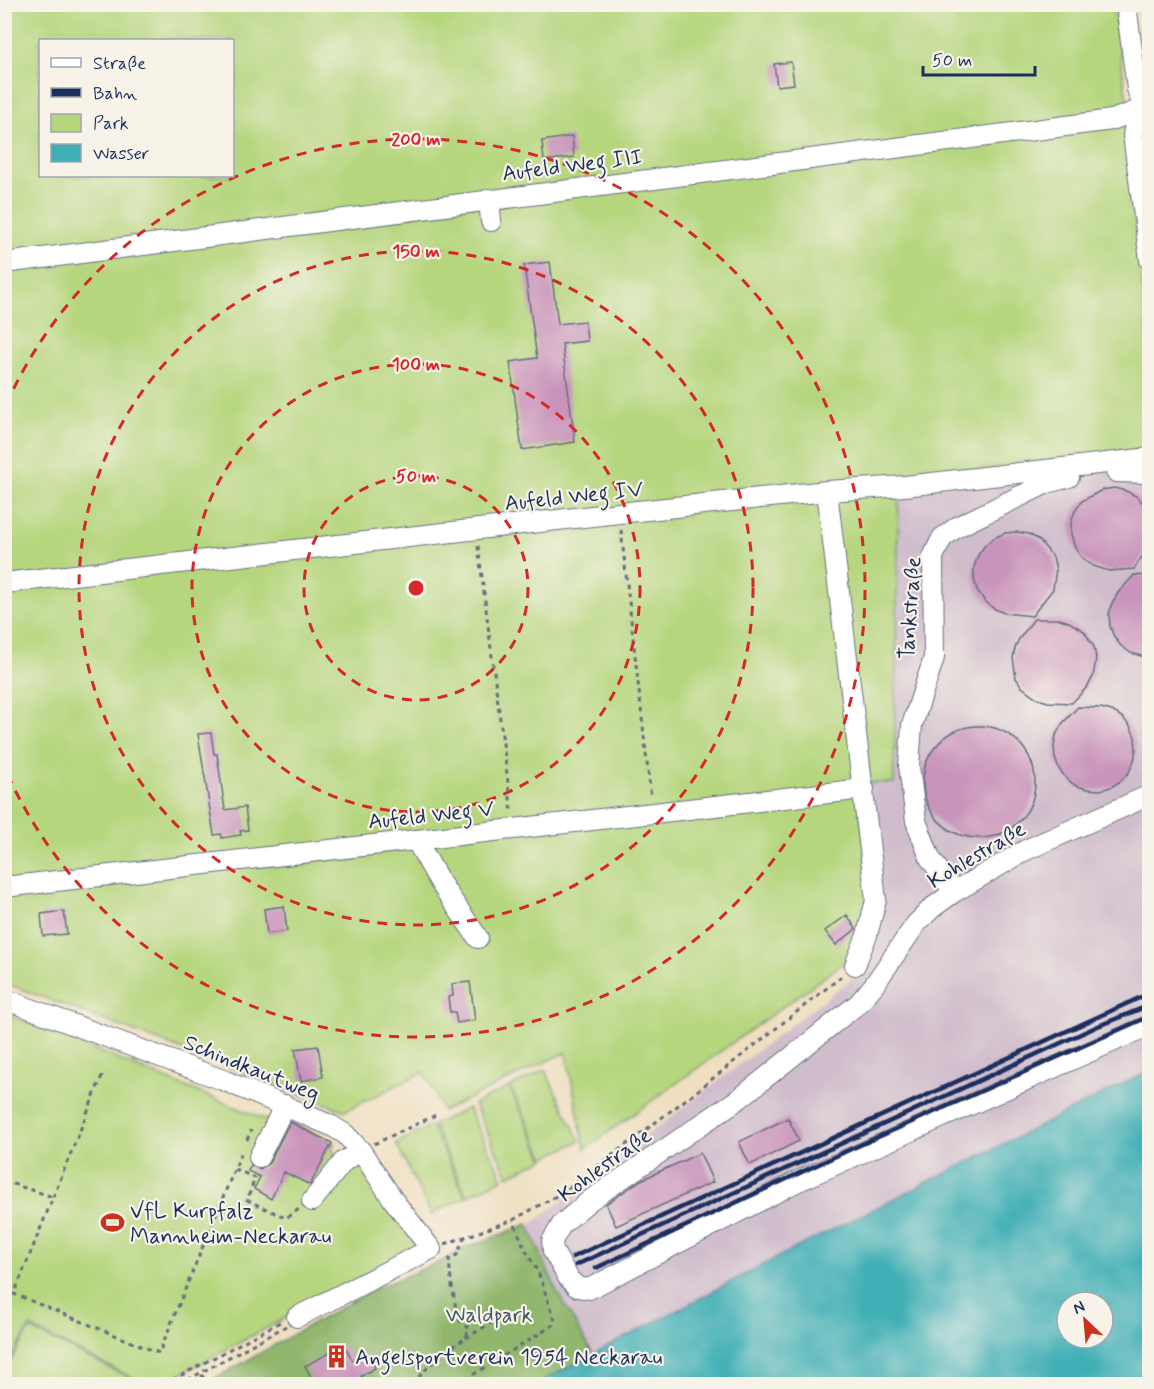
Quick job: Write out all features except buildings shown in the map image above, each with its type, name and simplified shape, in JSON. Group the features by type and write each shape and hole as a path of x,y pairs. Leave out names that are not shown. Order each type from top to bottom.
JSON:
{"street":[{"path":"1126,4 1147,110 1136,120 1133,135 1149,260"},
{"name":"Aufeld Weg III","path":"4,262 1112,120 1147,110"},
{"path":"489,199 491,221"},
{"name":"Aufeld Weg IV","path":"4,583 619,513 827,491 905,486 1149,458"},
{"name":"Tankstraße","path":"954,892 930,858 916,821 909,766 912,725 934,658 933,557 942,538 957,526 1047,483 1088,473 1109,471 1149,473"},
{"path":"827,491 876,900 867,935 855,965"},
{"name":"Aufeld Weg V","path":"4,887 864,789"},
{"name":"Kohlestraße","path":"1149,795 1026,850 954,892 932,908 916,924 859,1003 740,1098 589,1201 562,1224 552,1241 553,1251 569,1279 577,1287 589,1288 796,1182 1149,1025"},
{"path":"416,840 441,884 478,938"},
{"name":"Schindkautweg","path":"4,999 212,1076 332,1126 357,1146 394,1202 431,1249"},
{"path":"251,1154 285,1105"},
{"path":"312,1201 357,1146"},
{"path":"297,1317 431,1249"}],"path":[{"path":"619,513 652,813"},
{"path":"476,530 513,829"},
{"path":"431,1249 513,1220 565,1191 697,1091 855,965"},
{"path":"102,1076 14,1294 159,1353 235,1169 251,1154"},
{"path":"357,1146 438,1114"},
{"path":"247,1140 251,1130"},
{"path":"235,1169 255,1178 247,1200 286,1218 312,1201"},
{"path":"4,1180 52,1197"},
{"path":"458,1384 552,1326 555,1321 538,1272 513,1220"},
{"path":"464,1238 457,1255 449,1259 458,1319 469,1328 466,1338"},
{"path":"182,1384 286,1327 297,1317"},
{"path":"165,1384 283,1320 297,1317"},
{"path":"412,1384 446,1351 492,1322"},
{"path":"200,1375 210,1384"}],"shaded area":[{"path":"1149,122 1149,208 1139,134"},
{"path":"1149,463 1149,1071 776,1258 593,1354 558,1292 529,1226 860,972 869,783 894,782 899,490"}],"green space":[{"path":"4,5 1113,5 1128,106 1126,136 1149,351 1149,451 899,478 894,783 858,783 870,901 849,959 585,1149 566,1052 443,1111 424,1072 345,1111 5,983"},
{"name":"VfL Kurpfalz Mannheim-Neckarau","path":"4,1013 262,1118 287,1120 334,1143 332,1150 346,1163 360,1162 422,1245 162,1384 141,1384 30,1327 5,1368"},
{"path":"545,1070 580,1141 545,1158 510,1087"},
{"path":"509,1087 544,1159 508,1176 474,1104"},
{"path":"468,1108 503,1179 467,1196 433,1125"},
{"path":"431,1126 466,1197 431,1214 396,1143"},
{"name":"Waldpark","path":"528,1224 557,1292 593,1354 537,1384 205,1384 374,1289 440,1262 465,1248"},
{"path":"30,1329 139,1384 5,1384 5,1371"}],"water":[{"path":"1149,1071 1149,1384 537,1384 776,1258"}],"railway":[{"path":"573,1257 1150,993"},
{"path":"576,1265 1098,1026 1150,1005"},
{"path":"596,1268 851,1149 1150,1016"}],"place":[{"name":"VfL Kurpfalz Mannheim-Neckarau","path":"112,1223"},
{"name":"Angelsportverein 1954 Neckarau","path":"337,1356"}]}
